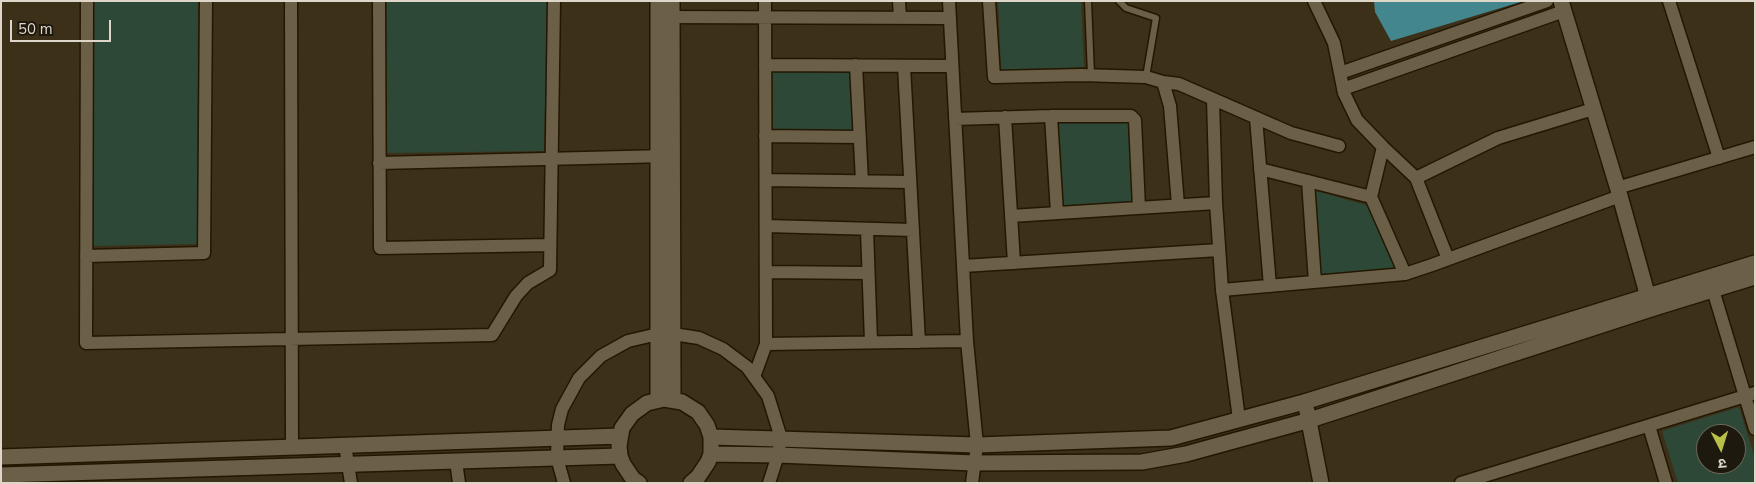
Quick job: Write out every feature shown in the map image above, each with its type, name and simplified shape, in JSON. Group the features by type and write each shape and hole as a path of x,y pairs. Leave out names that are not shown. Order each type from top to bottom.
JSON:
{"street":[{"path":"86,1 86,343 492,335 516,296 528,283 550,270 554,1"},
{"path":"86,256 204,253 206,1"},
{"path":"291,1 292,447"},
{"path":"379,1 380,248 550,245"},
{"path":"658,1 665,17"},
{"path":"666,400 665,17 672,1"},
{"path":"754,377 766,344 765,1"},
{"path":"899,1 900,18"},
{"path":"949,1 966,341 977,445 972,483"},
{"path":"989,1 994,77 1091,75 1146,77 1178,84 1291,133 1339,146"},
{"path":"1314,1 1334,43 1343,89 1357,120 1416,178 1448,259"},
{"path":"1340,73 1548,1"},
{"path":"1669,1 1719,158"},
{"path":"1343,89 1562,6 1651,302"},
{"path":"665,17 950,18"},
{"path":"765,65 952,66"},
{"path":"856,65 862,181"},
{"path":"904,66 919,342"},
{"path":"1163,82 1170,106 1178,205"},
{"path":"1213,99 1216,203 1222,290 1239,419"},
{"path":"1416,178 1498,138 1593,109"},
{"path":"1051,116 1057,213"},
{"path":"955,119 1131,116 1135,120 1139,208"},
{"path":"1005,117 1014,263"},
{"path":"1256,118 1270,286"},
{"path":"765,136 860,137"},
{"path":"1383,147 1372,197 1405,274"},
{"path":"1222,290 1405,274 1619,192 1755,147"},
{"path":"379,162 665,156"},
{"path":"1260,169 1372,197"},
{"path":"766,180 910,182"},
{"path":"1308,181 1315,282"},
{"path":"1012,216 1216,203"},
{"path":"766,226 913,230"},
{"path":"867,229 871,342"},
{"path":"963,266 1219,250"},
{"path":"711,454 1042,464 1142,462 1186,454 1310,420 1755,264"},
{"path":"766,272 868,273"},
{"path":"711,437 977,445 1171,438 1304,402 1651,302 1713,290 1755,277"},
{"path":"1713,290 1750,395 1755,429"},
{"path":"564,483 557,458 556,438 562,409 579,378 601,356 628,341 666,334 699,338 723,349 747,367 768,396 781,438 769,483"},
{"path":"766,344 966,341"},
{"path":"1461,483 1750,395"},
{"path":"639,483 633,479 620,456 622,428 632,414 648,403 666,400 682,402 698,412 707,425 711,437 711,454 708,462 698,478 690,483"},
{"path":"1304,402 1310,420 1321,483"},
{"path":"1648,426 1666,483"},
{"path":"1,457 620,436"},
{"path":"346,445 351,483"},
{"path":"36,456 38,478"},
{"path":"1,476 38,478 348,464 620,456"},
{"path":"456,461 458,483"}],"lane":[{"path":"1088,1 1091,75"},
{"path":"1119,1 1126,8 1156,18 1146,77"}],"green space":[{"path":"94,1 198,1 197,244 94,246"},
{"path":"386,1 547,1 544,151 387,153"},
{"path":"998,1 1081,1 1084,67 1001,71"},
{"path":"772,70 853,71 855,134 773,133"},
{"path":"1058,120 1128,120 1133,203 1063,207"},
{"path":"1313,190 1369,206 1395,269 1320,276"},
{"path":"1739,407 1744,424 1696,424 1696,474 1746,474 1746,429 1755,458 1755,483 1678,483 1662,431"}],"water":[{"path":"1374,1 1524,1 1391,41 1375,12"}]}
